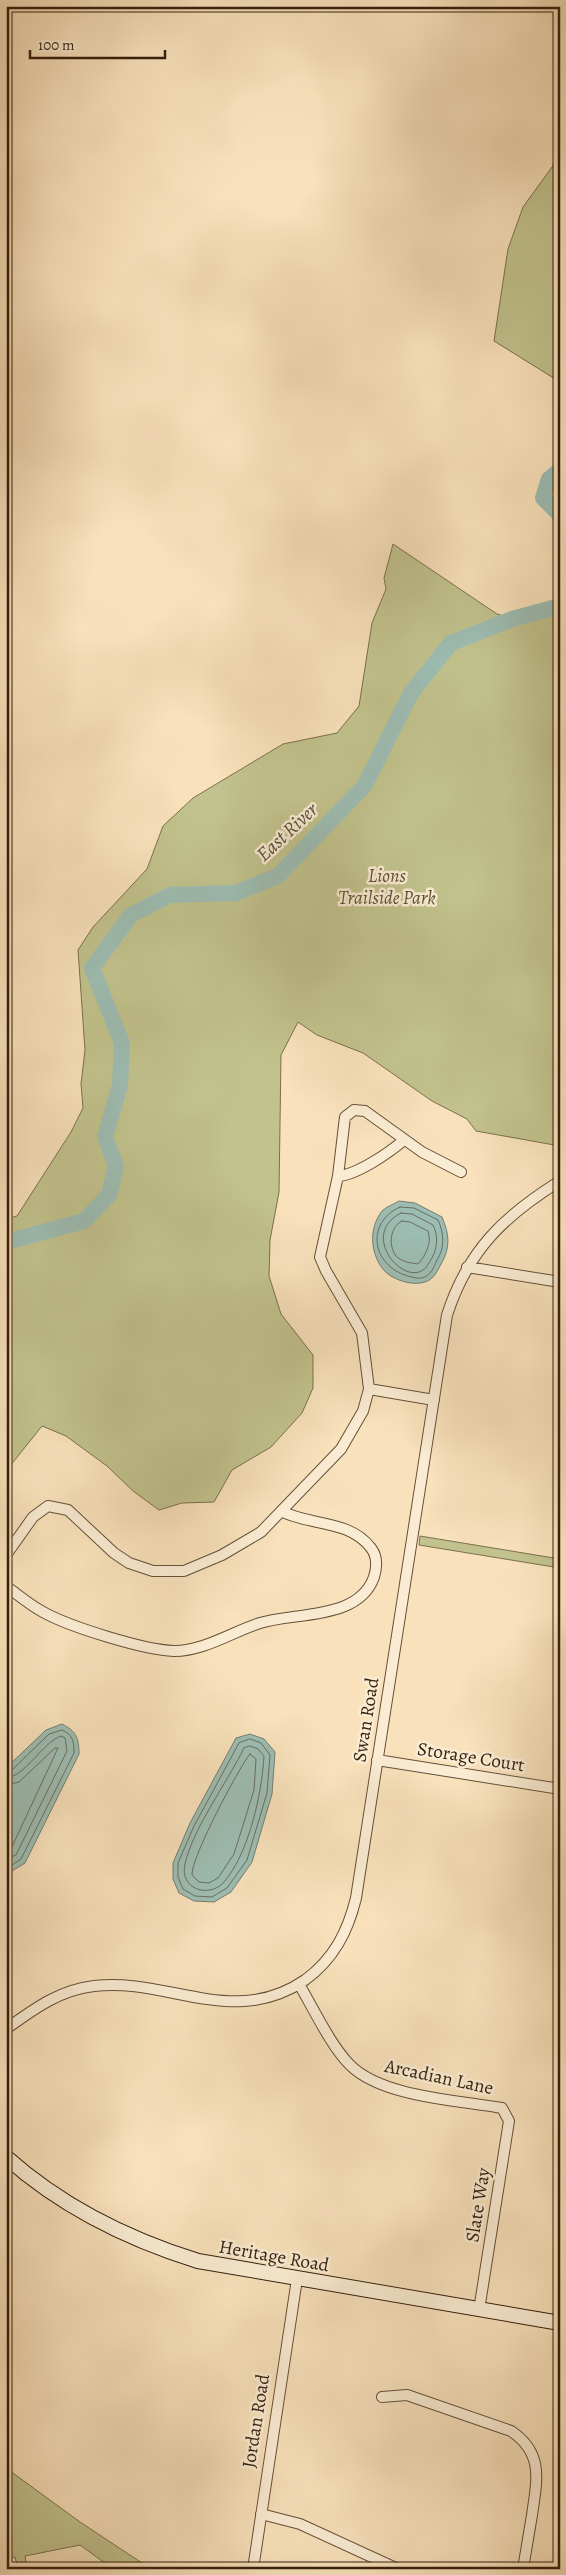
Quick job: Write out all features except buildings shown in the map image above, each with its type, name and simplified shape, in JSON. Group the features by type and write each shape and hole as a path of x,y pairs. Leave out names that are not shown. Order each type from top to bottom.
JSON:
{"main road":[{"name":"Heritage Road","path":"6,2157 71,2206 128,2236 198,2261 560,2323"}],"street":[{"path":"6,1556 35,1514 51,1505 70,1512 114,1553 129,1563 153,1571 179,1572 202,1566 246,1542 267,1527 341,1449 365,1406 369,1389 362,1333 326,1271 320,1257 338,1176 344,1120 351,1112 359,1110 368,1113 432,1158 462,1172"},
{"path":"338,1176 350,1174 390,1151 404,1140"},
{"name":"Swan Road","path":"6,2029 50,1999 78,1989 95,1986 122,1986 224,2002 242,2002 272,1996 299,1984 325,1962 335,1950 350,1921 356,1898 447,1315 467,1267 489,1237 510,1216 560,1181"},
{"path":"467,1267 560,1282"},
{"path":"369,1389 434,1400"},
{"path":"6,1586 31,1605 56,1618 134,1643 173,1650 200,1646 280,1618 331,1612 350,1603 366,1590 374,1578 377,1564 369,1545 330,1523 281,1511"},
{"name":"Storage Court","path":"377,1760 560,1789"},
{"name":"Arcadian Lane","path":"299,1984 343,2056 368,2080 389,2089 502,2108"},
{"name":"Slate Way","path":"480,2310 509,2121 502,2108"},
{"name":"Jordan Road","path":"252,2569 297,2279"},
{"path":"382,2397 407,2395 510,2431 524,2441 533,2456 537,2472 524,2569"},
{"path":"261,2514 300,2524 398,2569"}],"green space":[{"path":"560,156 560,382 494,341 508,249 523,207"},
{"name":"Lions Trailside Park","path":"393,544 497,614 523,622 560,612 560,1146 476,1131 467,1119 432,1101 363,1053 317,1035 298,1022 281,1055 279,1192 270,1240 269,1276 281,1314 313,1355 313,1388 302,1413 271,1447 232,1470 214,1502 182,1503 159,1510 133,1491 107,1466 66,1436 42,1426 6,1471 6,1219 17,1216 71,1132 83,1108 81,1084 85,1050 78,950 93,927 147,869 163,826 193,798 283,744 337,733 359,706 372,623 386,589 384,578"},
{"path":"420,1536 560,1559 560,1568 419,1545"},
{"path":"6,2468 80,2522 151,2569 113,2569 80,2545 25,2556 27,2569 18,2569 15,2557 9,2558 6,2548"}],"water":[{"path":"399,1201 415,1203 442,1217 448,1246 436,1273 428,1281 414,1283 392,1277 382,1268 375,1254 373,1232 378,1218 382,1211"},
{"path":"62,1724 74,1732 79,1754 25,1863 12,1871 6,1870 6,1768 46,1730"},
{"path":"250,1734 264,1739 275,1752 272,1794 252,1862 231,1892 214,1902 194,1901 179,1893 173,1879 173,1863 190,1823 236,1738"}],"waterway":[{"name":"East River","path":"560,470 549,479 543,498 560,515"},
{"name":"East River","path":"6,1242 84,1221 109,1195 116,1166 105,1137 120,1085 122,1043 92,968 131,915 170,895 236,893 278,876 365,785 411,693 451,643 512,619 560,606"}]}
